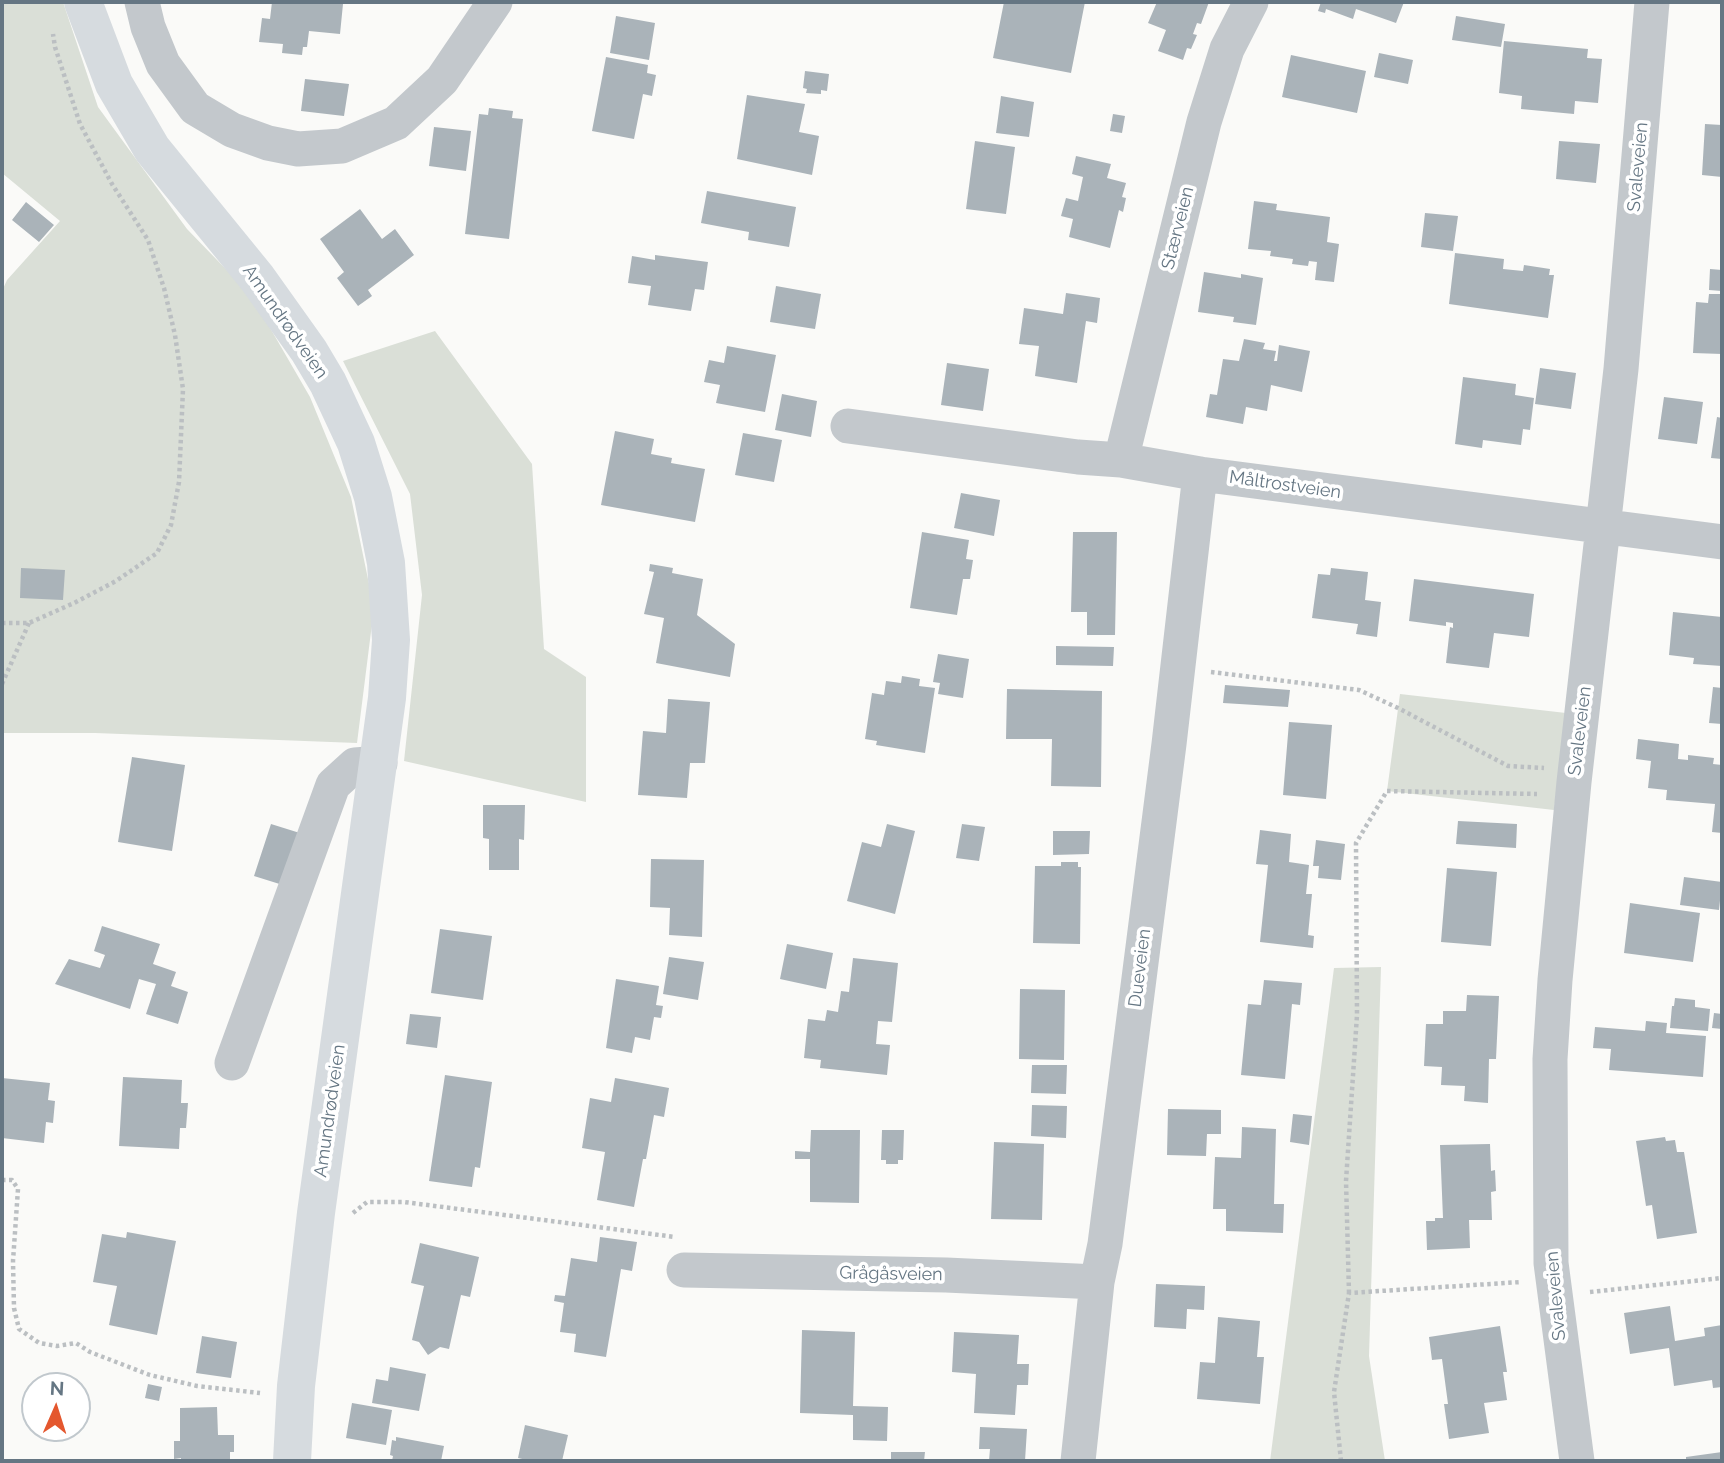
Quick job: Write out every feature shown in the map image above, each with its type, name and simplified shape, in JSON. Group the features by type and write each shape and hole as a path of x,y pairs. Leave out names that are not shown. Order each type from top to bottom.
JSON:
{"main road":[{"name":"Amundrødveien","path":"83,2 114,84 152,149 257,278 309,351 328,383 356,443 373,497 386,562 391,640 380,763 313,1237 295,1397 292,1461"}],"street":[{"path":"142,2 148,27 163,65 195,108 233,130 268,143 298,149 342,146 396,123 442,80 495,2"},
{"name":"Stærveien","path":"1121,460 1204,122 1227,49 1251,2"},
{"name":"Svaleveien","path":"1577,1461 1554,1288 1550,1059 1574,782 1621,369 1653,2"},
{"name":"Måltrostveien","path":"848,426 1078,457 1121,460 1200,474 1722,542"},
{"name":"Dueveien","path":"1078,1461 1097,1282 1105,1244 1200,474"},
{"path":"232,1063 333,785 355,765 380,763"},
{"name":"Grågåsveien","path":"681,1254 946,1275 1097,1282"}],"path":[{"path":"2,623 29,623 116,582 157,553 172,524 179,482 183,389 175,335 164,288 148,240 112,184 80,124 55,47 52,25"},
{"path":"2,684 29,623"},
{"path":"1178,668 1359,690 1508,766 1554,769"},
{"path":"1341,1461 1334,1392 1349,1293 1346,1181 1357,1015 1356,843 1387,791 1538,794"},
{"path":"2,1180 12,1180 18,1189 13,1261 14,1308 19,1329 39,1343 57,1346 76,1343 90,1352 150,1375 197,1386 295,1397"},
{"path":"313,1237 344,1221 367,1202 404,1202 681,1254"},
{"path":"1349,1293 1554,1288 1722,1278"}],"shaded area":[{"path":"2,2 63,2 98,107 187,229 251,295 310,397 351,497 374,608 357,743 95,733 2,733 2,291 7,280 60,221 2,173"},
{"path":"435,331 532,464 544,649 586,677 586,802 404,761 422,595 410,494 343,361"},
{"path":"1400,694 1566,713 1554,810 1387,791"},
{"path":"1381,967 1369,1356 1385,1461 1270,1461 1334,968"}],"building":[{"path":"272,2 343,4 340,34 309,31 307,47 303,47 302,55 282,53 283,44 259,42 262,18 270,19"},
{"path":"1004,2 1085,2 1071,73 993,58"},
{"path":"1157,2 1209,2 1201,24 1197,23 1193,34 1197,35 1191,49 1187,48 1183,60 1158,51 1166,30 1148,23"},
{"path":"1321,2 1404,2 1396,23 1356,9 1353,19 1326,9 1325,13 1318,11"},
{"path":"616,16 655,23 649,60 610,53"},
{"path":"1456,16 1505,24 1501,47 1452,40"},
{"path":"1504,41 1588,49 1587,58 1602,59 1598,103 1575,101 1574,114 1521,109 1522,96 1499,93"},
{"path":"1379,53 1413,60 1408,84 1374,77"},
{"path":"1291,55 1366,71 1357,113 1282,97"},
{"path":"606,57 648,65 647,73 656,75 652,96 643,94 634,139 592,131"},
{"path":"805,71 829,74 827,91 821,90 821,94 806,93 807,89 803,88"},
{"path":"305,79 349,84 344,116 301,111"},
{"path":"747,95 805,104 799,132 819,136 812,175 737,159"},
{"path":"1001,96 1034,102 1029,137 996,133"},
{"path":"489,108 513,111 512,118 523,119 509,239 465,234 479,114 488,115"},
{"path":"1113,114 1125,116 1122,133 1110,131"},
{"path":"1705,124 1722,125 1722,177 1702,175"},
{"path":"434,127 471,131 466,171 429,166"},
{"path":"975,141 1015,147 1006,214 966,209"},
{"path":"1559,141 1600,144 1596,183 1556,179"},
{"path":"1076,156 1111,164 1107,178 1126,183 1122,197 1126,198 1123,212 1119,210 1110,248 1069,237 1073,219 1061,216 1066,198 1078,201 1083,177 1072,174"},
{"path":"707,191 796,207 789,247 748,240 749,232 701,223"},
{"path":"1254,201 1277,204 1276,210 1330,217 1327,242 1339,244 1334,282 1315,280 1317,262 1309,261 1308,266 1292,264 1293,259 1270,256 1271,251 1248,249"},
{"path":"26,202 54,225 39,242 12,220"},
{"path":"360,209 382,239 395,229 414,255 368,290 372,296 358,306 337,278 344,272 320,239"},
{"path":"1425,213 1458,216 1453,251 1421,247"},
{"path":"1455,253 1504,259 1503,269 1523,271 1524,265 1550,269 1549,275 1554,275 1548,318 1449,304"},
{"path":"655,255 708,262 704,290 695,289 691,311 648,305 651,286 628,283 632,256 655,260"},
{"path":"1710,269 1722,270 1722,291 1709,290"},
{"path":"1204,272 1241,278 1241,274 1263,278 1256,325 1233,322 1234,317 1198,312"},
{"path":"776,286 821,294 815,329 770,322"},
{"path":"1066,293 1100,298 1097,323 1086,321 1077,383 1035,376 1039,346 1019,344 1024,308 1063,314"},
{"path":"1709,294 1722,294 1722,354 1693,353 1696,302 1708,303"},
{"path":"1244,339 1265,343 1263,349 1276,351 1274,361 1277,361 1279,345 1310,351 1302,392 1271,385 1267,411 1246,407 1243,424 1206,417 1210,394 1217,395 1223,359 1239,361"},
{"path":"727,346 776,355 765,412 716,403 720,385 704,382 709,360 724,363"},
{"path":"947,363 989,369 983,411 941,405"},
{"path":"1540,368 1576,373 1571,409 1535,404"},
{"path":"1463,377 1516,384 1515,395 1534,398 1530,430 1523,429 1521,445 1483,440 1482,448 1455,444"},
{"path":"782,394 817,401 811,437 775,430"},
{"path":"1664,397 1703,402 1697,444 1658,439"},
{"path":"1717,417 1722,418 1722,459 1711,458"},
{"path":"615,431 654,439 651,454 672,458 671,463 705,469 695,522 601,505"},
{"path":"743,433 782,440 774,482 735,475"},
{"path":"961,493 1000,500 994,536 954,528"},
{"path":"922,532 969,540 966,559 973,560 970,579 963,579 957,615 910,608"},
{"path":"1073,532 1117,532 1115,635 1087,635 1087,612 1071,612"},
{"path":"650,564 673,568 672,573 703,579 697,615 735,644 730,677 656,663 664,618 644,614 654,572 649,571"},
{"path":"21,568 65,570 63,600 20,598"},
{"path":"1331,568 1368,572 1365,600 1381,602 1377,637 1356,634 1358,624 1312,618 1318,574 1330,575"},
{"path":"1414,579 1534,594 1529,637 1494,633 1489,668 1446,663 1450,627 1453,628 1453,623 1446,622 1446,626 1409,621"},
{"path":"1673,612 1722,617 1722,666 1693,664 1694,658 1669,655"},
{"path":"1056,646 1114,647 1113,666 1056,665"},
{"path":"938,654 969,659 963,698 938,694 940,683 933,682"},
{"path":"902,676 920,679 919,686 935,688 925,753 876,745 877,741 865,739 872,693 884,695 886,681 901,683"},
{"path":"1225,685 1290,690 1288,707 1223,703"},
{"path":"1713,687 1722,688 1722,724 1709,723"},
{"path":"1007,689 1102,691 1101,787 1051,786 1052,739 1006,739"},
{"path":"668,699 710,702 705,763 690,763 687,798 638,795 643,731 666,733"},
{"path":"1289,722 1332,725 1326,799 1283,795"},
{"path":"1638,739 1679,744 1678,759 1688,760 1688,755 1714,758 1713,764 1722,765 1722,833 1712,832 1715,804 1666,800 1667,790 1648,788 1651,761 1636,759"},
{"path":"132,757 185,765 172,851 118,842"},
{"path":"483,805 525,805 524,840 519,839 519,870 489,870 489,839 483,838"},
{"path":"1458,821 1517,824 1516,848 1456,844"},
{"path":"271,824 303,834 286,886 254,876"},
{"path":"887,824 915,831 895,914 847,901 862,842 881,847"},
{"path":"962,824 985,827 979,861 956,858"},
{"path":"1260,830 1291,834 1289,862 1309,865 1306,894 1312,894 1308,935 1314,936 1313,948 1260,942 1268,865 1256,864"},
{"path":"1053,831 1090,831 1089,854 1053,855"},
{"path":"1316,840 1345,844 1341,880 1318,878 1319,866 1313,866"},
{"path":"651,859 704,860 702,937 669,935 670,908 650,907"},
{"path":"1061,862 1078,862 1078,867 1081,867 1080,944 1033,943 1035,866 1061,866"},
{"path":"1447,868 1497,872 1491,946 1441,942"},
{"path":"1684,877 1722,882 1719,910 1680,905"},
{"path":"1630,903 1700,913 1693,962 1624,953"},
{"path":"102,926 160,944 153,964 176,972 171,986 188,992 178,1024 146,1014 156,984 139,979 130,1009 55,984 69,959 100,968 105,955 94,951"},
{"path":"440,929 492,936 483,1000 431,993"},
{"path":"787,944 833,953 826,989 780,979"},
{"path":"669,957 704,962 698,1000 663,994"},
{"path":"853,958 898,963 892,1022 878,1021 876,1044 890,1045 887,1075 820,1068 821,1060 804,1058 808,1019 825,1021 827,1010 838,1012 841,991 849,992"},
{"path":"616,979 659,986 656,1005 663,1006 661,1018 654,1017 650,1040 635,1037 632,1053 606,1048"},
{"path":"1264,980 1302,983 1300,1005 1292,1004 1285,1079 1241,1075 1248,1004 1261,1005"},
{"path":"1020,989 1065,990 1064,1060 1019,1059"},
{"path":"1467,995 1499,996 1496,1059 1489,1059 1488,1103 1464,1101 1465,1086 1441,1085 1442,1067 1424,1066 1426,1024 1443,1024 1443,1011 1466,1011"},
{"path":"1675,998 1695,1000 1695,1007 1710,1009 1708,1031 1670,1028"},
{"path":"1714,1013 1722,1014 1722,1029 1712,1028"},
{"path":"410,1014 441,1017 437,1048 406,1044"},
{"path":"1646,1021 1667,1023 1666,1033 1706,1036 1703,1077 1609,1070 1611,1049 1593,1048 1595,1027 1645,1031"},
{"path":"1032,1065 1067,1065 1066,1094 1031,1093"},
{"path":"445,1075 492,1082 480,1168 475,1167 472,1187 429,1181"},
{"path":"123,1077 182,1080 181,1103 188,1103 186,1128 180,1128 179,1149 119,1146"},
{"path":"2,1078 50,1083 48,1100 55,1101 53,1123 46,1122 44,1143 2,1138"},
{"path":"615,1078 669,1088 664,1117 654,1115 634,1207 597,1200 605,1152 582,1148 590,1098 611,1102"},
{"path":"1032,1105 1067,1106 1066,1138 1031,1136"},
{"path":"1168,1109 1221,1110 1221,1134 1207,1134 1206,1156 1167,1155"},
{"path":"1293,1114 1312,1116 1309,1145 1290,1142"},
{"path":"1242,1127 1276,1129 1274,1204 1284,1204 1283,1233 1226,1231 1226,1209 1213,1209 1215,1157 1241,1158"},
{"path":"811,1130 860,1130 859,1203 810,1202 810,1159 795,1159 795,1151 810,1152"},
{"path":"882,1130 904,1130 903,1160 898,1160 898,1164 886,1164 886,1160 881,1160"},
{"path":"1665,1137 1666,1141 1675,1140 1677,1152 1684,1152 1697,1233 1657,1239 1652,1205 1646,1206 1636,1141"},
{"path":"994,1142 1044,1144 1042,1220 991,1219"},
{"path":"1490,1144 1491,1171 1495,1170 1496,1191 1491,1192 1492,1220 1469,1220 1470,1248 1427,1250 1426,1221 1443,1218 1440,1145"},
{"path":"127,1232 176,1241 157,1335 109,1325 117,1286 93,1282 102,1234 126,1238"},
{"path":"600,1237 637,1242 632,1271 621,1269 606,1357 574,1352 576,1334 560,1332 564,1303 554,1301 555,1295 565,1296 571,1258 597,1262"},
{"path":"420,1243 479,1257 470,1297 461,1295 449,1349 440,1347 428,1355 419,1342 412,1340 424,1286 411,1283"},
{"path":"1156,1284 1205,1286 1204,1310 1187,1309 1186,1329 1154,1327"},
{"path":"1670,1306 1675,1341 1705,1336 1704,1328 1722,1325 1722,1387 1713,1388 1712,1380 1674,1386 1669,1348 1630,1354 1624,1313"},
{"path":"1218,1317 1260,1321 1257,1357 1264,1357 1260,1404 1197,1399 1200,1362 1215,1363"},
{"path":"1500,1326 1507,1372 1503,1372 1507,1400 1484,1403 1489,1433 1449,1439 1442,1359 1432,1360 1429,1337"},
{"path":"802,1330 855,1332 853,1406 888,1407 887,1441 853,1440 853,1415 800,1413"},
{"path":"954,1332 1019,1335 1017,1364 1029,1364 1028,1385 1017,1385 1015,1415 974,1413 976,1374 952,1372"},
{"path":"202,1336 237,1342 231,1378 196,1373"},
{"path":"390,1367 426,1374 419,1411 372,1403 376,1379 388,1381"},
{"path":"148,1384 162,1387 159,1401 145,1398"},
{"path":"352,1403 392,1410 386,1445 346,1438"},
{"path":"217,1407 218,1435 234,1435 234,1452 230,1452 230,1461 174,1459 174,1441 180,1441 180,1408"},
{"path":"525,1425 568,1435 562,1461 531,1461 518,1458"},
{"path":"980,1427 1027,1429 1025,1461 989,1461 990,1449 979,1449"},
{"path":"396,1437 444,1446 441,1461 392,1461 392,1440 396,1441"},
{"path":"891,1452 925,1452 924,1461 891,1461"},
{"path":"1722,1452 1722,1461 1686,1461 1686,1457"}]}
